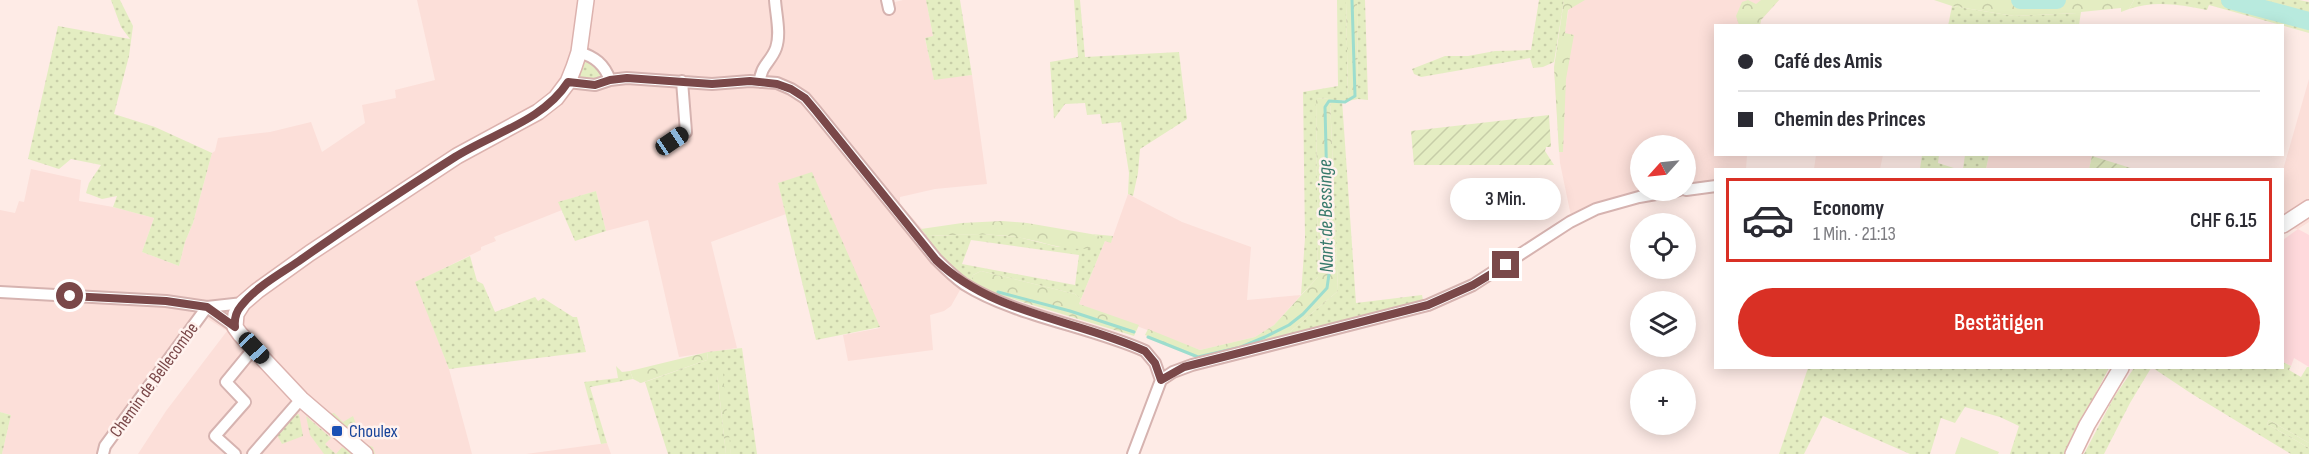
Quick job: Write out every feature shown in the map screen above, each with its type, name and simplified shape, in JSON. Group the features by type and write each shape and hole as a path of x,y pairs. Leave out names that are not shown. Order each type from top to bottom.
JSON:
{"street":[{"path":"0,292 166,301 207,307 243,303 310,253 457,156 544,108 556,98 568,82 579,52 586,0"},
{"path":"760,82 760,72 773,55 778,40 775,0"},
{"path":"579,52 595,57 607,70 610,80"},
{"path":"568,82 595,85 627,78 712,84 760,82 791,89 805,98 936,260 952,274 979,292 1005,303 1145,351 1155,363 1161,380"},
{"path":"672,141 686,132 682,81"},
{"path":"1696,189 1714,186"},
{"path":"1133,454 1161,380 1184,367 1428,305 1473,285 1563,226 1596,209 1630,200"},
{"path":"2284,224 2309,208"},
{"path":"235,322 243,303"},
{"path":"207,307 235,322 254,348 301,399 365,454"},
{"name":"Chemin de Bellecombe","path":"103,454 112,437 207,307"},
{"path":"235,454 215,436 245,402 226,382 254,348"},
{"path":"2073,454 2098,405 2120,369"},
{"path":"253,454 301,399"}],"shaded area":[{"path":"417,0 890,0 891,3 903,0 926,0 933,36 925,39 934,79 972,75 987,184 935,189 900,197 900,204 964,276 964,283 951,306 944,311 930,315 933,350 848,361 843,335 880,328 778,183 786,214 711,242 737,348 679,357 648,220 606,231 596,191 559,202 562,210 494,237 496,241 481,247 481,250 416,282 449,369 472,454 138,454 166,411 227,331 203,316 105,454 2,454 11,415 0,412 0,210 15,213 19,201 24,202 31,169 81,180 79,201 154,218 142,252 179,266 218,138 270,132 311,122 322,152 365,123 362,105 396,98 395,90 435,80"},
{"path":"1570,0 1779,0 1761,20 1760,24 1714,24 1714,156 1747,156 1746,168 1714,168 1714,182 1696,184 1696,135 1630,135 1630,195 1605,201 1571,216 1560,163 1554,67 1559,70"},
{"path":"2309,79 2309,222 2298,229 2284,228 2284,168"},
{"path":"1816,156 1883,156 1880,168 1814,168"},
{"path":"1989,156 2092,156 2089,168 1986,168"},
{"path":"1128,194 1182,222 1251,247 1247,300 1301,295 1274,325 1255,337 1200,350 1079,304 1105,241 1111,242"},
{"path":"2298,229 2309,235 2309,367 2294,358 2291,366 2284,362 2284,239"},
{"path":"607,443 611,454 526,454"}],"green space":[{"path":"111,0 120,0 133,26 129,56 114,114 155,127 212,153 179,266 142,252 154,218 113,207 117,196 102,199 86,193 89,183 101,165 71,159 59,169 28,159 58,26 130,39 121,27"},
{"path":"926,0 960,0 972,75 934,80 925,38 933,36"},
{"path":"1074,0 1080,0 1085,57 1179,52 1187,119 1140,149 1133,196 1128,194 1129,173 1121,122 1102,124 1100,114 1087,115 1085,103 1065,104 1054,119 1050,62 1078,57"},
{"path":"1337,0 1346,0 1348,101 1342,100 1356,303 1422,295 1423,300 1285,336 1338,291 1330,98 1316,99 1318,277 1301,295 1305,238 1303,92 1338,86"},
{"path":"1346,0 1357,0 1358,99 1348,101"},
{"path":"1357,0 1365,0 1368,100 1358,99"},
{"path":"1539,0 1564,0 1554,62 1533,68 1530,58 1421,77 1414,74 1412,69 1445,56 1531,50"},
{"path":"1564,0 1585,0 1568,10 1565,33 1574,35 1566,79 1563,152 1559,152 1554,67"},
{"path":"1748,0 1756,4 1761,0 1779,0 1761,20 1760,24 1739,24 1736,16 1742,2"},
{"path":"1934,0 2134,0 2129,9 2121,12 2121,8 2081,12 2079,24 2075,24 2076,13 2014,16 1952,6"},
{"path":"2134,0 2299,0 2309,2 2309,33 2284,26 2284,24 2209,5 2207,10 2158,4 2129,9"},
{"path":"1952,6 2014,16 2077,13 2075,24 1948,24"},
{"path":"590,60 602,71 599,80 579,78 577,74 582,64"},
{"path":"1330,98 1338,291 1285,336 1198,356 1145,335 1148,329 1200,350 1255,337 1274,325 1318,277 1316,99"},
{"path":"1549,115 1551,147 1546,147 1545,151 1554,165 1414,165 1411,131"},
{"path":"1922,156 1939,156 1938,163 1954,168 1920,168"},
{"path":"1965,156 1989,156 1986,168 1963,168"},
{"path":"2092,156 2131,168 2089,168"},
{"path":"812,172 880,327 816,340 778,183"},
{"path":"596,191 606,231 575,241 558,202"},
{"path":"1002,221 1091,234 1101,237 1102,242 1089,248 1072,249 1005,236 927,236 921,229 962,223"},
{"path":"982,234 1018,237 1058,247 1101,237 1091,234 1113,236 1111,243 1105,241 1081,299 1075,294 981,271 973,275 971,282 951,267 925,238 927,236","holes":["971,240 1079,255 1075,285 962,264"]},
{"path":"470,256 477,281 483,284 495,312 535,297 538,301 543,298 573,317 577,317 586,352 449,369 415,282"},
{"path":"981,271 1075,294 1081,299 1079,304 1139,325 1134,336 993,293 971,282 973,275"},
{"path":"742,348 757,454 731,454 717,374 726,454 668,454 645,382 707,360 708,352"},
{"path":"708,352 707,360 641,383 633,379 630,371"},
{"path":"2284,362 2291,366 2289,370 2301,377 2309,367 2309,443 2269,420 2267,424 2309,448 2309,454 2291,454 2154,369 2284,369"},
{"path":"616,366 622,372 630,371 633,379 590,387 607,443 601,444 584,382 618,378"},
{"path":"1808,369 2108,369 2064,454 2010,454 2019,426 2000,417 1965,407 1955,423 1941,418 1930,454 1910,454 1823,416 1804,454 1779,454"},
{"path":"2133,369 2150,369 2104,454 2084,454 2114,397"},
{"path":"723,373 731,454 726,454 717,374"},
{"path":"0,412 11,415 2,454 0,454"},
{"path":"334,413 343,422 353,416 363,443 373,447 375,454 372,454 330,414"},
{"path":"299,414 303,436 282,444 277,435 295,415"},
{"path":"306,416 331,438 325,444 336,454 324,454 310,435"},
{"path":"2269,420 2309,443 2309,448 2267,424"},
{"path":"1961,437 1999,452 1998,454 1955,454"},
{"path":"342,447 353,454 336,454"}],"waterway":[{"name":"Nant de Bessinge","path":"1148,337 1198,357 1241,347 1289,325 1303,314 1327,288 1329,274 1325,107 1329,101 1345,102 1355,96 1352,0"},
{"path":"2020,0 2057,0"},
{"path":"2230,0 2309,21"},
{"name":"Nant de Bessinge","path":"998,292 1070,311 1134,332"}],"place":[{"name":"Choulex","path":"337,431"}],"route":[{"path":"70,296 166,301 207,307 235,327 237,311 257,291 347,228 457,156 538,112 556,98 568,82 595,85 627,78 712,84 750,81 777,84 791,89 805,98 936,260 963,283 1005,303 1145,351 1155,363 1161,380 1184,367 1428,305 1473,285 1506,265"}]}
